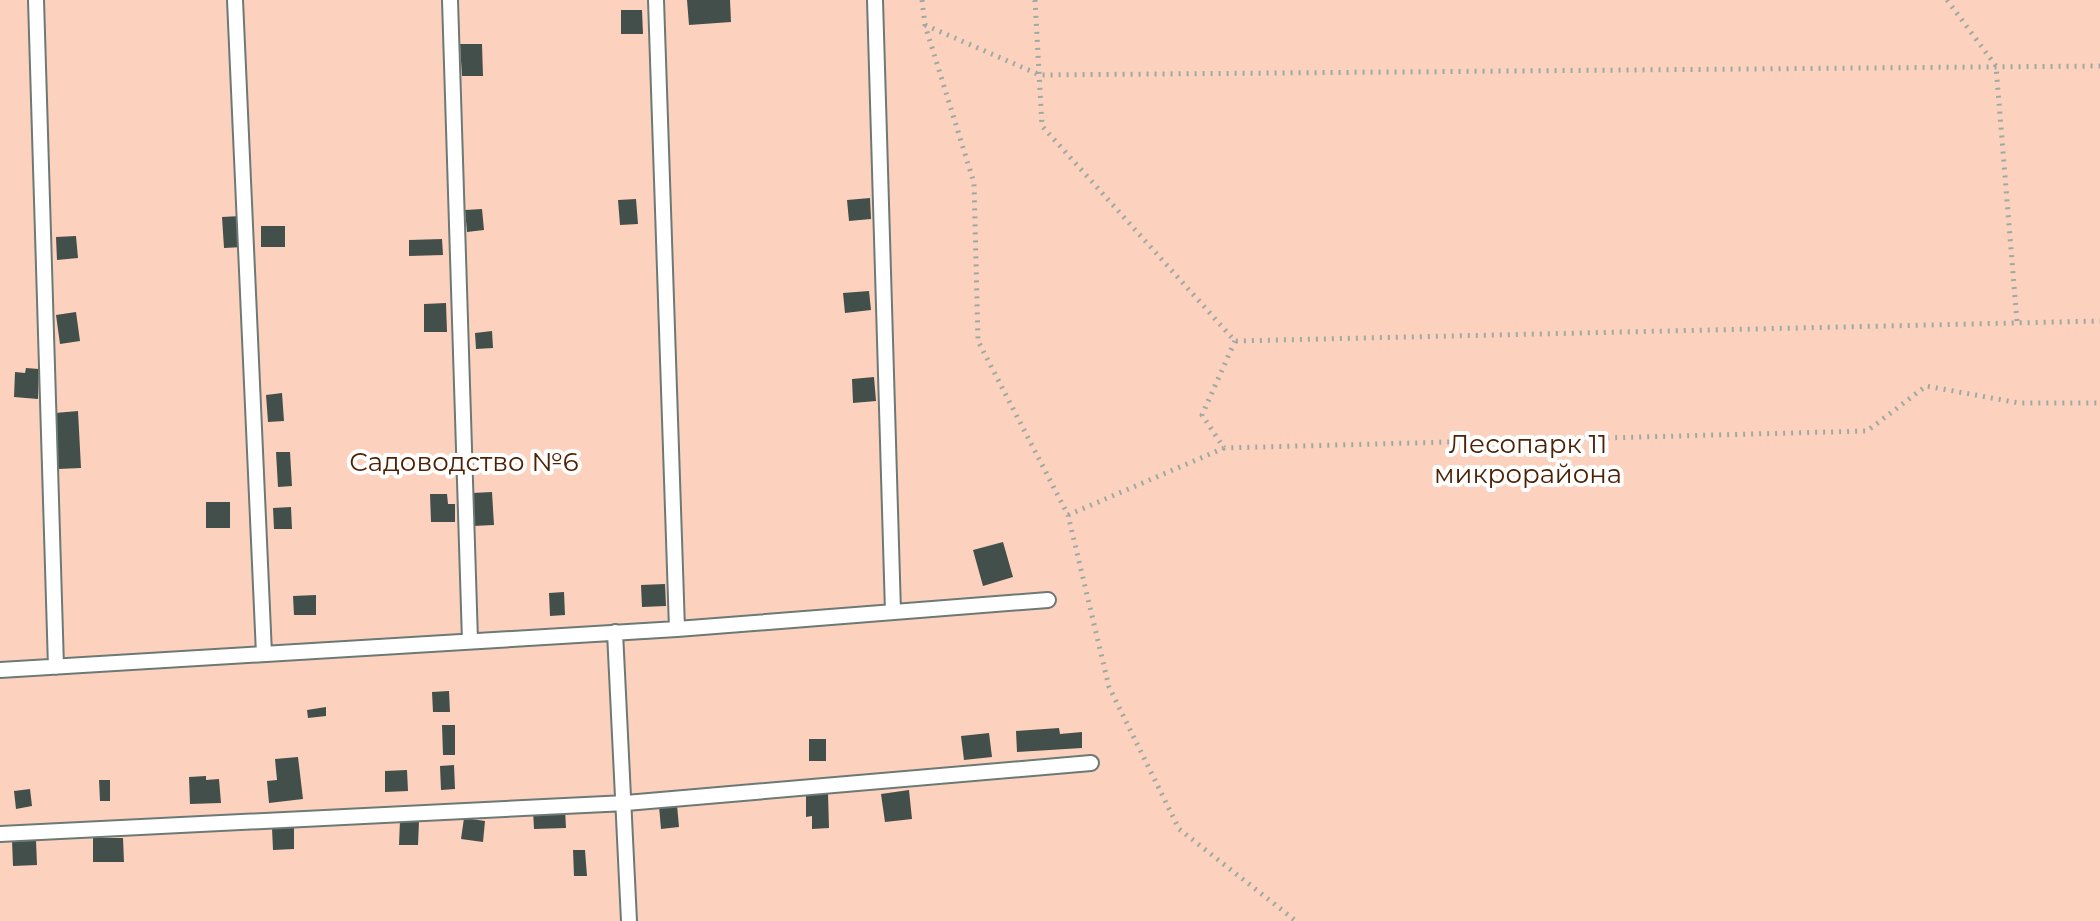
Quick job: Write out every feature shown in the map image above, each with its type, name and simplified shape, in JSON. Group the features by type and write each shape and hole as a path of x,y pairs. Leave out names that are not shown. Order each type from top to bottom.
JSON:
{"lane":[{"path":"36,0 56,667"},
{"path":"235,0 264,654"},
{"path":"450,0 470,641"},
{"path":"656,0 677,629"},
{"path":"875,0 893,612"},
{"path":"0,670 677,629 1048,600"},
{"path":"615,632 626,803 629,921"},
{"path":"0,834 626,803 1091,763"}],"path":[{"path":"922,0 925,25 974,183 978,341 1068,515 1109,687 1179,829 1296,921"},
{"path":"1035,0 1042,126 1235,341 2100,321"},
{"path":"1947,0 1996,66 2017,322"},
{"path":"925,25 1040,75 2100,66"},
{"path":"1224,448 1202,415 1235,341"},
{"path":"1068,515 1224,448 1867,431 1926,386 2019,403 2100,403"}],"green space":[{"path":"0,0 2100,0 2100,921 0,921"}],"building":[{"path":"687,0 730,0 731,22 689,25"},
{"path":"621,10 642,10 643,34 621,34"},
{"path":"460,44 482,44 483,76 462,76"},
{"path":"870,198 871,219 849,221 847,200"},
{"path":"636,199 638,224 620,225 618,200"},
{"path":"482,209 484,230 467,232 465,210"},
{"path":"241,216 243,247 224,248 222,217"},
{"path":"261,226 285,226 285,247 261,247"},
{"path":"76,236 78,258 57,260 56,237"},
{"path":"442,239 443,255 409,256 409,240"},
{"path":"869,291 871,310 845,313 843,293"},
{"path":"446,303 447,332 424,332 424,304"},
{"path":"76,312 80,341 60,344 56,315"},
{"path":"492,331 493,348 476,349 475,333"},
{"path":"26,368 39,369 38,399 14,397 15,372 25,373"},
{"path":"874,377 876,401 853,403 852,379"},
{"path":"282,393 284,421 268,422 266,395"},
{"path":"78,411 81,468 58,469 55,413"},
{"path":"276,452 290,452 292,486 278,487"},
{"path":"492,492 494,525 473,526 472,493"},
{"path":"430,494 447,494 448,504 455,504 455,522 431,522"},
{"path":"206,502 230,502 230,528 206,528"},
{"path":"291,507 292,529 274,529 273,508"},
{"path":"1003,542 1013,577 983,586 973,550"},
{"path":"665,584 666,606 642,607 641,585"},
{"path":"564,592 565,615 550,616 549,593"},
{"path":"316,595 316,615 294,615 293,596"},
{"path":"449,691 450,712 433,712 432,692"},
{"path":"326,707 326,716 308,718 307,710"},
{"path":"442,725 455,725 455,755 443,755"},
{"path":"1059,728 1060,734 1082,732 1082,748 1017,752 1016,731"},
{"path":"989,733 992,757 964,760 961,736"},
{"path":"809,739 826,739 826,761 809,761"},
{"path":"298,757 303,799 269,803 267,781 277,780 275,759"},
{"path":"454,765 455,789 441,790 440,766"},
{"path":"407,770 408,791 385,792 385,771"},
{"path":"206,776 206,780 219,779 221,803 190,804 189,777"},
{"path":"99,780 110,780 110,801 100,801"},
{"path":"30,789 32,806 16,809 14,791"},
{"path":"909,790 912,819 885,822 881,794"},
{"path":"828,793 829,828 812,829 812,816 806,817 806,794"},
{"path":"677,805 679,827 661,829 659,806"},
{"path":"565,809 566,828 534,829 533,810"},
{"path":"464,818 485,821 483,842 461,839"},
{"path":"400,820 419,821 418,845 399,845"},
{"path":"272,828 294,828 294,849 273,850"},
{"path":"93,838 123,838 124,862 93,862"},
{"path":"12,840 36,840 37,865 13,866"},
{"path":"573,850 585,850 587,876 574,876"}],"park label":[{"name":"Лесопарк 11 микрорайона","path":"1528,459"},
{"name":"Садоводство №6","path":"464,462"}]}
